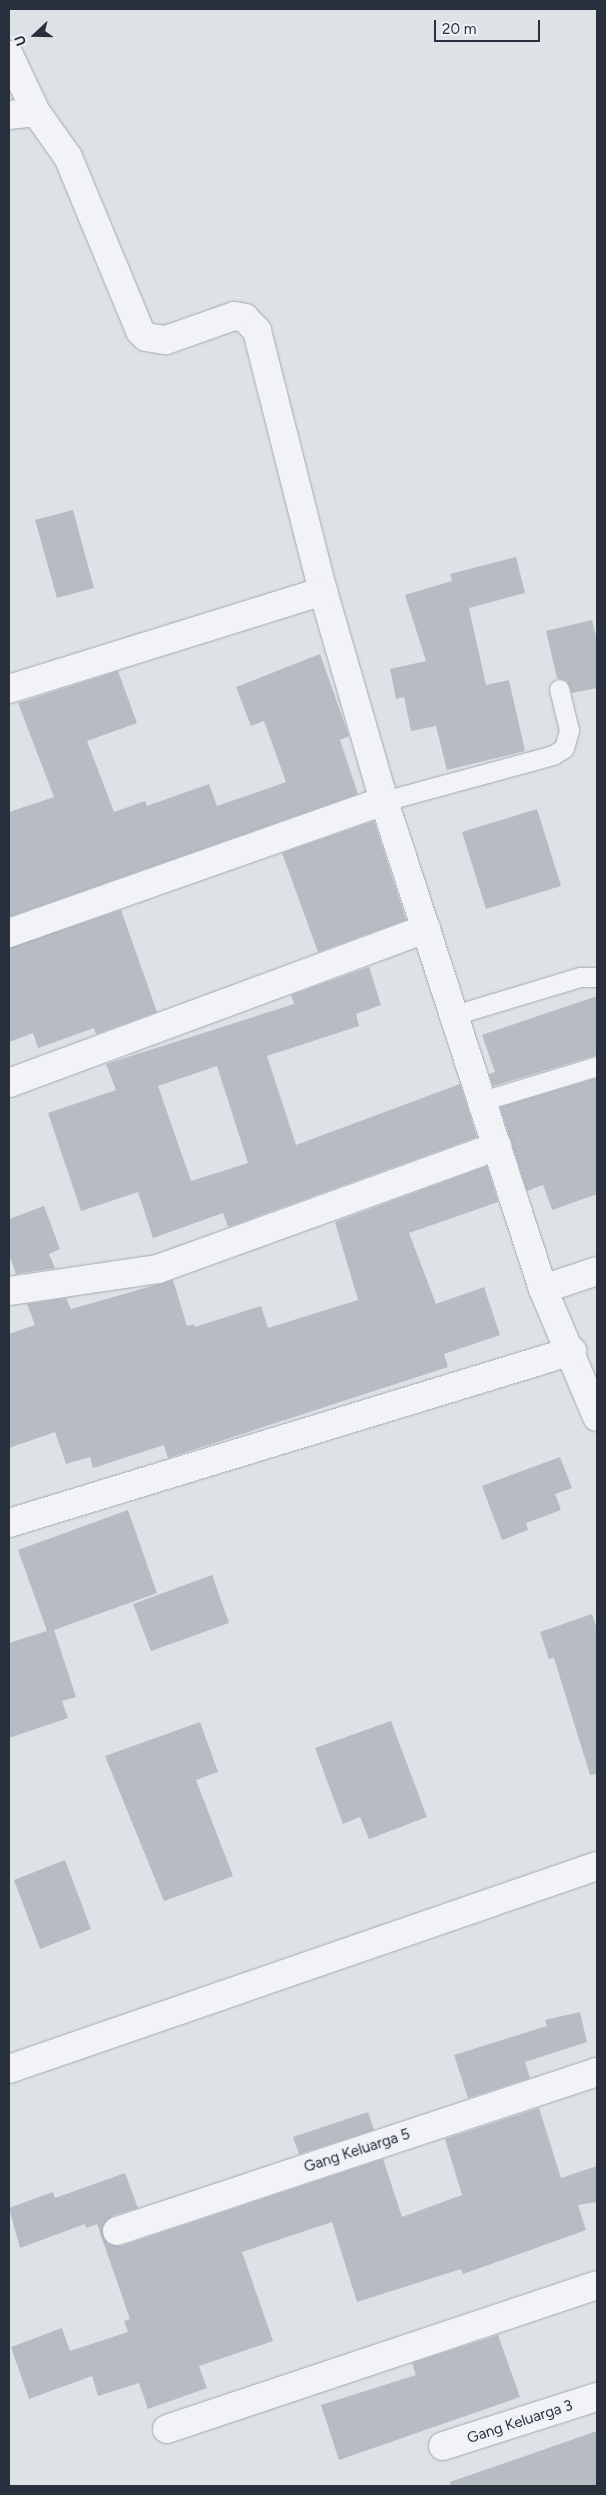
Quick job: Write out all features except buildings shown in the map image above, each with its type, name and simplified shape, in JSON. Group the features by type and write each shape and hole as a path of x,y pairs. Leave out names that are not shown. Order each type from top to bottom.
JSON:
{"street":[{"path":"9,56 36,112 68,157 140,332 146,337 166,340 234,316 251,323 260,339 274,405 323,591 384,801 543,1289 572,1352 597,1418"},
{"path":"9,115 36,112"},
{"path":"9,688 323,591"},
{"path":"9,934 384,801"},
{"path":"9,1083 426,928"},
{"path":"9,1291 158,1269 497,1146"},
{"path":"543,1289 597,1271"},
{"path":"9,1523 572,1352"},
{"path":"9,2069 597,1866"},
{"name":"Gang Keluarga 5","path":"117,2231 597,2072"},
{"path":"167,2429 597,2285"},
{"name":"Gang Keluarga 3","path":"443,2446 597,2397"}],"lane":[{"path":"384,801 553,755 564,748 569,730 559,689"},
{"path":"454,1015 580,977 597,977"},
{"path":"482,1101 597,1066"}]}
